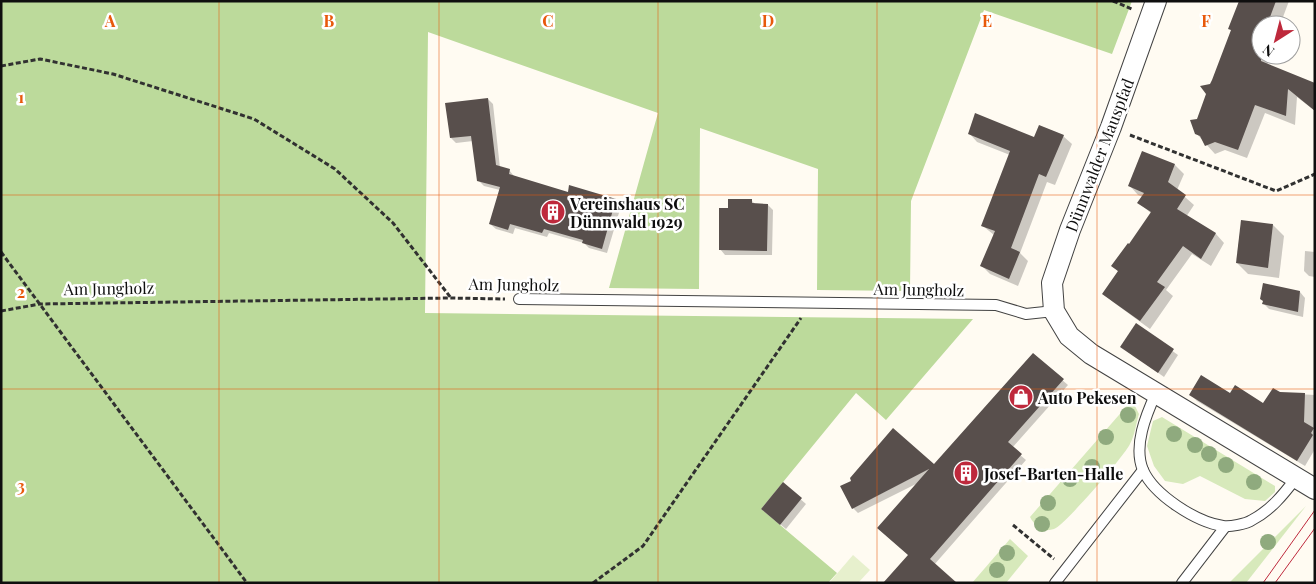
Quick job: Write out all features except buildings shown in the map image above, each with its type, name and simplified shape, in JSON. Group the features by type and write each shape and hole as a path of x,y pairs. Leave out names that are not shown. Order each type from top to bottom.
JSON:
{"street":[{"name":"Dünnwalder Mauspfad","path":"1156,1 1052,283 1054,311 1069,336 1091,354 1315,489"}],"lane":[{"name":"Am Jungholz","path":"519,299 996,305 1026,314 1054,311"},
{"path":"1156,393 1145,417 1139,445 1143,470 1158,490 1180,508 1205,522 1225,527 1251,521 1273,506 1296,478"},
{"path":"1055,583 1143,470"},
{"path":"1182,583 1225,527"}],"path":[{"path":"1,66 40,59 113,74 254,119 335,170 393,223 452,298"},
{"path":"1110,127 1276,192 1315,174"},
{"path":"1,252 247,583"},
{"name":"Am Jungholz","path":"1,310 40,304 452,298 519,299"},
{"path":"593,583 643,546 811,303"},
{"path":"1013,525 1066,569"}],"green space":[{"path":"1,1 1132,1 1112,54 984,10 911,201 910,291 817,290 818,169 700,128 699,289 609,288 658,113 428,32 425,313 973,319 886,420 856,393 761,509 837,573 828,583 1,583"},
{"path":"1132,400 1139,414 1133,437 1126,451 1094,490 1060,525 1050,530 1039,528 1030,517"},
{"path":"1162,417 1275,486 1275,492 1265,501 1245,499 1200,476 1183,484 1165,481 1154,466 1147,446 1153,421"},
{"path":"1306,506 1246,583 1229,583"},
{"path":"1010,539 1028,556 1006,583 972,583"},
{"path":"853,555 870,570 858,583 829,583"}],"tram line":[{"path":"1263,583 1315,510"},
{"path":"1275,583 1315,528"}],"place":[{"name":"Vereinshaus SC Dünnwald 1929","path":"553,212"},
{"name":"Auto Pekesen","path":"1021,397"},
{"name":"Josef-Barten-Halle","path":"966,473"}]}
